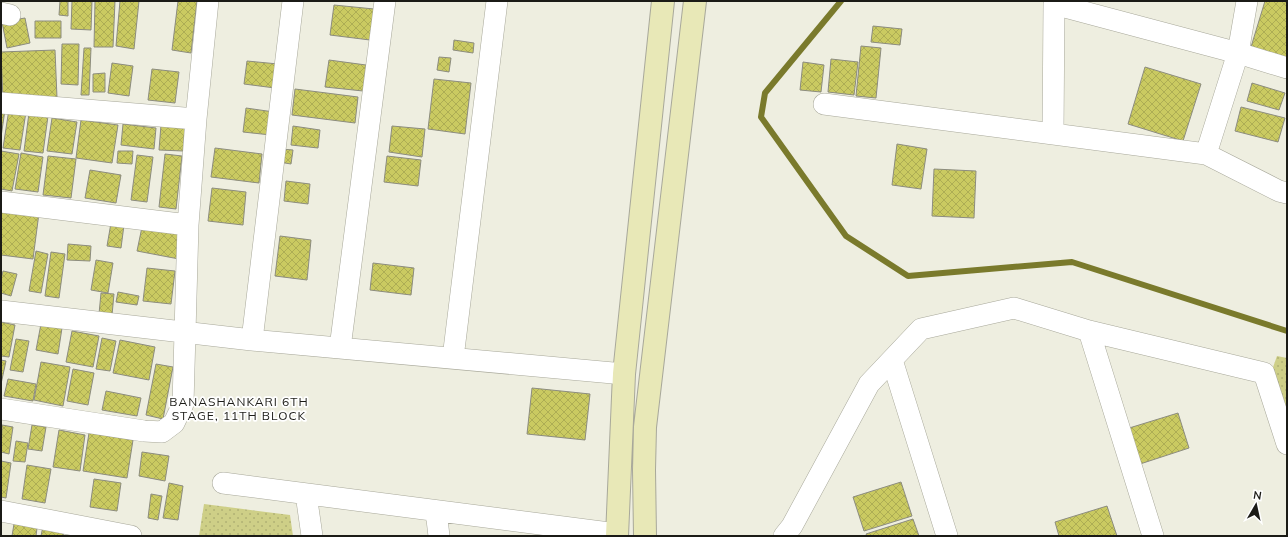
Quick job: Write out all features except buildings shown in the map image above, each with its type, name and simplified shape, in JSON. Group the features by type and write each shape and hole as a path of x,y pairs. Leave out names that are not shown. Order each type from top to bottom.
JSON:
{"main road":[{"path":"617,535 624,374 663,1"},
{"path":"645,536 645,427 695,1"}],"street":[{"path":"1,409 144,431 162,432 174,423 183,404 188,225 196,119 208,1"},
{"path":"252,340 293,1"},
{"path":"340,348 385,1"},
{"path":"453,358 497,1"},
{"path":"1206,154 1238,53 1247,1"},
{"path":"1053,134 1054,2 1287,68"},
{"path":"1,103 196,119"},
{"path":"824,104 1206,154 1279,191 1287,193"},
{"path":"1,202 188,225"},
{"path":"790,533 869,384 921,329 1014,308 1089,331 1264,373 1287,444"},
{"path":"1,311 252,340 624,374"},
{"path":"1089,331 1154,536"},
{"path":"892,360 947,536"},
{"path":"223,483 617,535"},
{"path":"306,494 312,536"},
{"path":"1,511 132,536"},
{"path":"436,511 439,536"}],"green space":[{"path":"1277,356 1287,358 1287,423 1271,373"},
{"path":"204,504 290,515 293,536 199,536"}],"waterway":[{"path":"841,1 765,93 761,117 846,236 908,276 1072,262 1287,331"}],"district":[{"name":"BANASHANKARI 6TH STAGE, 11TH BLOCK","path":"239,408"}]}
